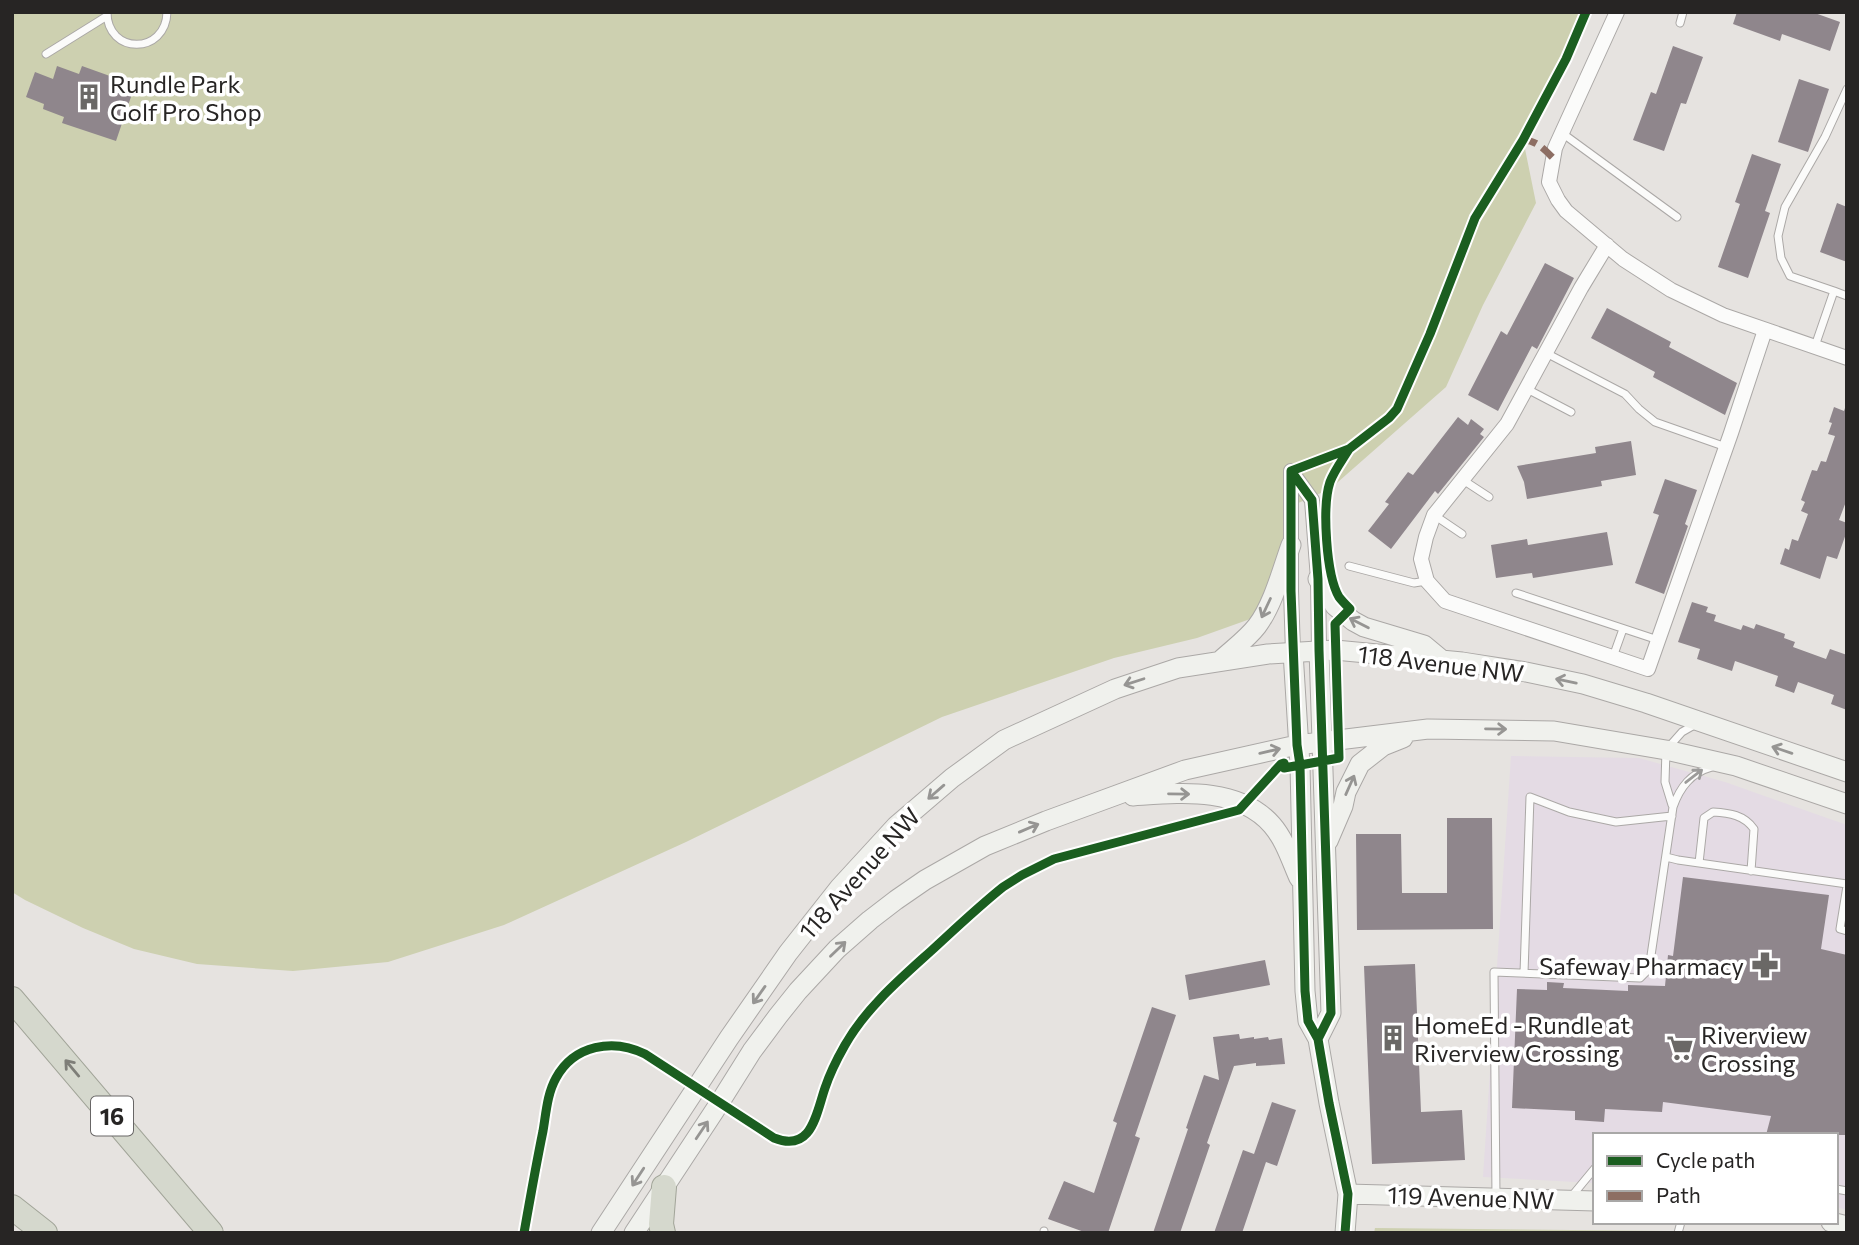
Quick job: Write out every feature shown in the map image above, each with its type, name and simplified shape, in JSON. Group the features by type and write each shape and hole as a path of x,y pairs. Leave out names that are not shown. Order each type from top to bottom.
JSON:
{"highway":[{"name":"16","path":"12,999 211,1233"},
{"path":"169,1183 224,1233"},
{"path":"663,1233 661,1224 664,1187"},
{"path":"12,1207 45,1233"}],"main road":[{"path":"1221,660 1259,623 1291,545"},
{"path":"1318,579 1335,606 1353,621 1364,627 1424,645 1442,660"},
{"path":"1318,1039 1331,1013 1319,650"},
{"name":"118 Avenue NW","path":"601,1233 788,953 840,887 896,826 952,778 1004,740 1115,689 1178,668 1268,654 1335,650 1442,660 1526,672 1583,684 1646,702 1847,772"},
{"path":"1293,652 1300,765 1305,991 1308,1021 1318,1039 1348,1194 1345,1233"},
{"path":"1325,848 1343,806 1346,792 1360,764 1383,746 1428,729"},
{"name":"118 Avenue NW","path":"634,1233 752,1051 778,1016 797,991 837,949 870,920 925,880 985,846 1185,769 1297,745 1428,729 1554,731 1666,750 1730,765 1847,804"},
{"path":"1111,798 1199,794 1225,797 1244,804 1271,825 1283,841 1303,887"},
{"name":"119 Avenue NW","path":"1348,1194 1593,1201"}],"street":[{"path":"1617,12 1555,148 1549,182 1558,200 1566,211 1623,259 1671,290 1723,316 1847,358"},
{"path":"1606,245 1507,424 1434,515 1421,559 1427,581 1445,601 1648,669 1765,330"},
{"path":"1293,652 1292,471 1312,500 1318,579 1319,650"}],"lane":[{"path":"1680,23 1683,12"},
{"path":"46,54 107,14 109,26 119,39 141,44 161,33 168,14"},
{"path":"1847,89 1825,137 1785,207 1779,236 1781,258 1790,276 1847,296"},
{"path":"1562,133 1677,217"},
{"path":"1814,347 1834,291"},
{"path":"1545,353 1625,394 1655,422 1726,447"},
{"path":"1526,388 1571,412"},
{"path":"1463,480 1489,497"},
{"path":"1434,515 1462,534"},
{"path":"1349,566 1414,583 1427,581"},
{"path":"1516,593 1658,640"},
{"path":"1613,657 1623,629"},
{"path":"1672,812 1665,782 1666,750 1682,732 1700,722"},
{"path":"1496,1198 1494,972 1640,978 1649,969 1672,812 1679,792 1693,775 1712,766 1730,765"},
{"path":"1524,973 1530,797 1569,812 1616,822 1672,812"},
{"path":"1699,863 1704,818 1713,812 1729,813 1747,820 1754,828 1751,871"},
{"path":"1666,857 1847,885 1840,929 1847,930"},
{"path":"1568,1200 1593,1170"}],"shaded area":[{"name":"Riverview Crossing","path":"1511,756 1639,758 1725,782 1847,825 1847,1210 1838,1208 1838,1133 1593,1133 1593,1183 1483,1177"}],"green space":[{"path":"12,12 1584,12 1524,144 1536,203 1483,305 1446,387 1330,489 1296,504 1280,555 1253,618 1197,638 1114,658 942,717 686,842 504,925 388,962 293,971 197,964 134,949 83,928 12,892"},
{"path":"1375,1228 1668,1231 1374,1233"}],"building":[{"path":"1737,12 1812,12 1840,22 1830,51 1782,34 1780,41 1733,24"},
{"path":"1673,46 1703,57 1686,104 1681,103 1664,151 1633,140 1651,92 1656,94"},
{"name":"Rundle Park Golf Pro Shop","path":"57,66 79,74 82,66 135,85 116,141 62,123 64,117 43,109 44,104 26,97 35,72 53,79"},
{"path":"1799,79 1829,89 1808,152 1778,142"},
{"path":"1752,154 1781,164 1765,211 1770,213 1748,278 1718,267 1740,204 1735,202"},
{"path":"1837,203 1847,207 1847,262 1820,252"},
{"path":"1545,263 1574,278 1537,349 1532,346 1498,411 1468,395 1501,331 1507,335"},
{"path":"1607,308 1671,342 1669,347 1737,383 1725,415 1653,377 1655,372 1591,338"},
{"path":"1834,407 1844,411 1847,409 1847,499 1839,520 1847,523 1847,531 1837,559 1827,556 1820,579 1780,564 1785,548 1789,550 1792,539 1798,541 1808,514 1801,511 1805,502 1801,500 1812,470 1817,471 1821,461 1826,462 1835,436 1828,434"},
{"path":"1458,417 1468,425 1471,419 1484,429 1480,434 1484,437 1438,494 1435,491 1391,549 1368,531 1389,504 1385,502 1408,472 1413,475"},
{"path":"1631,441 1636,475 1601,481 1602,486 1527,499 1517,466 1596,453 1595,447"},
{"path":"1665,479 1697,490 1685,524 1688,526 1664,594 1635,583 1659,515 1653,513"},
{"path":"1607,532 1613,565 1533,578 1532,573 1496,578 1491,545 1527,539 1528,545"},
{"path":"1692,602 1708,607 1706,612 1716,615 1714,621 1741,630 1743,625 1754,629 1756,624 1785,634 1784,638 1795,642 1793,647 1826,659 1830,649 1847,655 1847,710 1831,704 1834,695 1798,682 1794,693 1775,686 1778,676 1735,661 1732,671 1697,659 1700,649 1678,642"},
{"path":"1447,818 1492,818 1493,929 1357,930 1356,834 1401,834 1402,893 1447,893"},
{"name":"Riverview Crossing","path":"1683,877 1829,895 1821,949 1847,955 1847,1135 1767,1133 1771,1116 1663,1102 1662,1112 1605,1109 1604,1122 1575,1120 1575,1111 1512,1108 1517,989 1547,990 1547,982 1564,983 1563,988 1628,991 1628,985 1665,986 1668,955 1673,956"},
{"path":"1265,960 1270,985 1189,1000 1185,975"},
{"name":"HomeEd - Rundle at Riverview Crossing","path":"1415,964 1421,1112 1462,1110 1465,1160 1372,1164 1364,966"},
{"path":"1152,1007 1176,1015 1135,1136 1140,1138 1108,1233 1087,1233 1048,1219 1064,1181 1094,1193 1117,1123 1113,1121"},
{"path":"1239,1034 1240,1039 1282,1038 1285,1064 1256,1066 1256,1063 1234,1066 1180,1233 1153,1233 1204,1075 1219,1080 1213,1037"},
{"path":"1272,1102 1296,1110 1277,1166 1266,1162 1242,1233 1214,1233 1243,1150 1254,1154"}],"marked path":[{"path":"1523,140 1536,143 1553,158"}],"cycle path":[{"path":"1291,471 1349,449 1397,409 1430,334 1475,218 1523,140 1566,59 1586,12"},
{"path":"524,1233 547,1104 556,1078 573,1058 595,1048 608,1046 633,1049 645,1054 774,1138 797,1140 810,1128 834,1066 853,1031 873,1006 1003,887 1054,859 1239,810 1281,764 1284,763 1284,768 1339,758 1335,624 1350,609 1339,597 1331,573 1326,507 1330,482 1349,449"},
{"path":"1318,1039 1331,1013 1318,579 1312,500 1291,471 1291,591 1300,765 1305,991 1308,1021 1318,1039 1348,1194 1345,1233"}],"place":[{"name":"Rundle Park Golf Pro Shop","path":"89,97"},
{"name":"Safeway Pharmacy","path":"1765,965"},
{"name":"HomeEd - Rundle at Riverview Crossing","path":"1393,1038"},
{"name":"Riverview Crossing","path":"1680,1048"}]}
